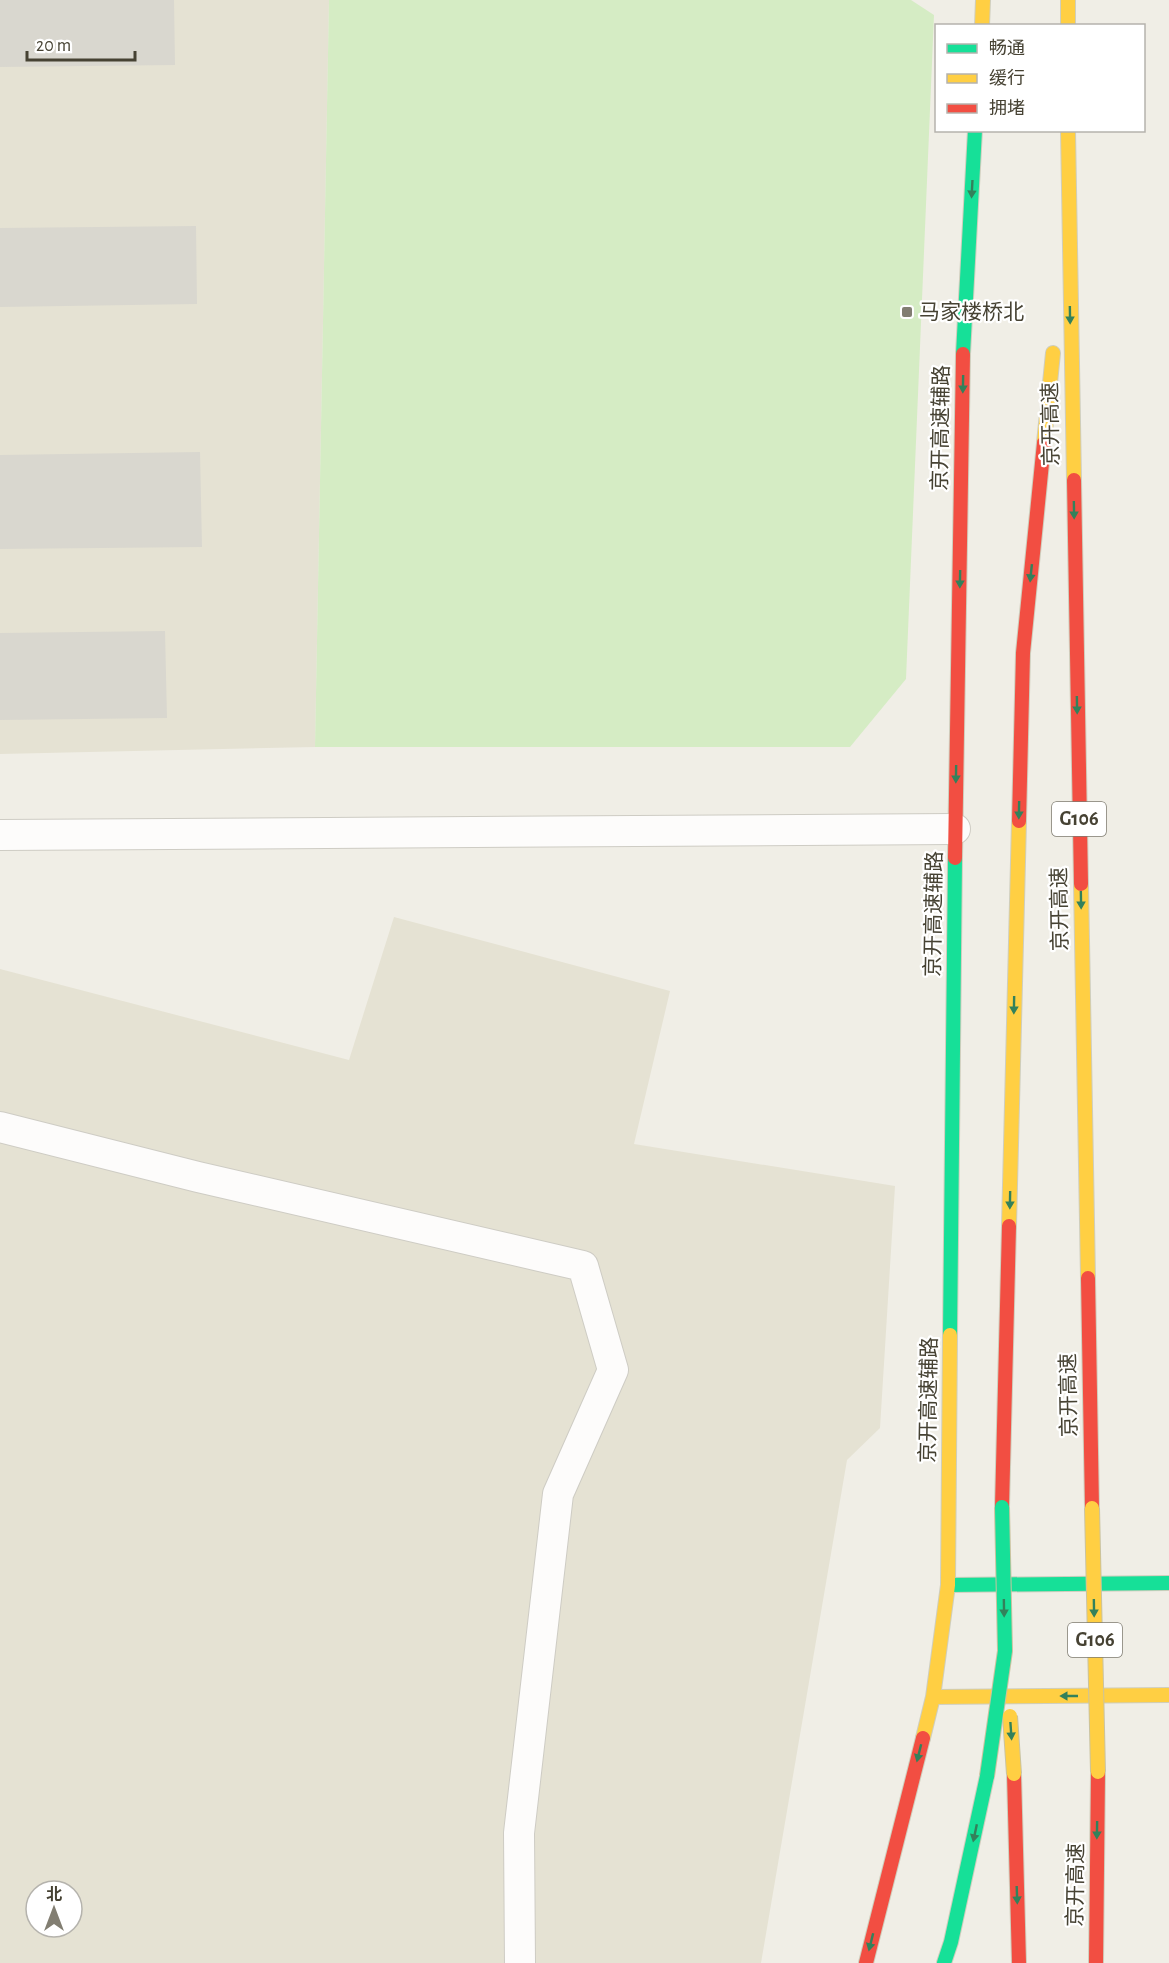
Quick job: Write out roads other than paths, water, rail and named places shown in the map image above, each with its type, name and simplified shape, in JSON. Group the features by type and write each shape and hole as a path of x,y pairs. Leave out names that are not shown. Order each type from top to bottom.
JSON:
{"main road":[{"path":"982,24 983,0"},
{"path":"1068,0 1068,24"},
{"name":"京开高速辅路","path":"866,1963 933,1697 948,1585 955,829 964,321 975,132"},
{"name":"京开高速","path":"1068,132 1098,1772 1096,1963"},
{"path":"1058,309 1068,201"},
{"path":"1019,1963 1014,1774 1005,1652 1002,1507 1023,653 1054,344"},
{"path":"948,1585 1169,1583"},
{"path":"944,1963 951,1942 987,1776 1005,1652"},
{"path":"933,1697 1169,1695"}],"street":[{"path":"0,835 955,829"},
{"path":"0,1127 198,1177 583,1266 613,1370 558,1494 519,1833 520,1963"}],"place":[{"name":"马家楼桥北","path":"907,312"}]}
